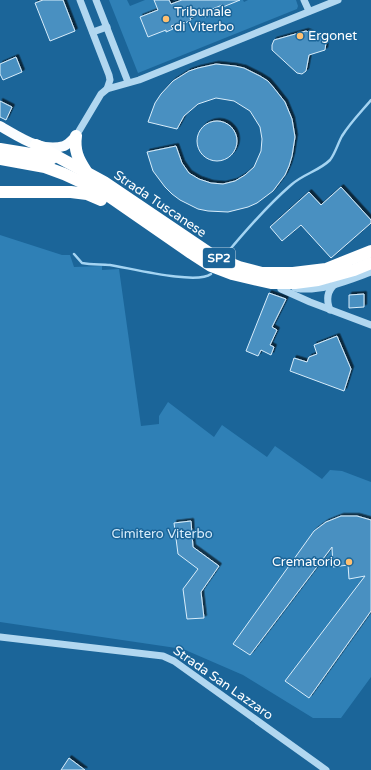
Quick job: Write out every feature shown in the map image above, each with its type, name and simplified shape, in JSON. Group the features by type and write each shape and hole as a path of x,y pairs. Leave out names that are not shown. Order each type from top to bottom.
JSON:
{"highway":[{"path":"76,136 75,149 86,172"},
{"name":"SP2","path":"36,145 74,165"},
{"name":"SP2","path":"0,149 36,155 74,165"},
{"name":"SP2","path":"0,159 45,167 64,174 103,192 149,225"},
{"name":"Strada Tuscanese","path":"74,165 104,182 215,257 239,267 262,273 293,273 326,269 371,252"},
{"path":"0,192 71,192 87,194 149,225"},
{"name":"Strada Tuscanese","path":"149,225 211,266 232,274 276,286 318,280 354,270 371,263"}],"main road":[{"name":"SP2","path":"0,126 36,145"},
{"path":"36,145 47,147 64,146 76,136"}],"street":[{"path":"80,0 109,75 110,80 107,89"},
{"path":"96,0 128,82"},
{"path":"304,0 309,11"},
{"path":"76,136 101,94 107,89 146,77 338,0"},
{"path":"93,32 107,27"},
{"path":"296,288 311,290 336,284 371,272"},
{"path":"330,310 328,305 328,296 331,287 336,284"},
{"path":"276,286 330,310 371,325"},
{"name":"Strada San Lazzaro","path":"0,637 163,656 174,661 326,770"}],"green space":[{"path":"109,0 127,0 130,6 145,0 154,0 158,10 140,17 148,37 165,28 166,31 173,29 171,26 184,21 185,23 191,20 190,18 203,13 205,17 211,14 210,10 222,5 224,7 230,5 229,2 235,0 243,0 244,2 248,0 296,0 298,6 297,9 138,73"},
{"name":"Cimitero Viterbo","path":"0,235 62,255 70,255 74,267 102,266 102,270 119,269 141,426 159,424 159,416 168,402 214,437 222,425 267,457 275,446 322,479 330,470 342,471 371,482 371,677 341,718 313,718 243,675 183,649 0,622"}],"building":[{"path":"43,0 63,0 75,31 50,41 35,3"},
{"name":"Tribunale di Viterbo","path":"154,0 169,0 171,4 182,0 240,0 223,7 222,5 210,10 211,14 205,17 203,13 190,18 191,20 185,23 184,21 171,26 173,29 148,37 140,17 158,10"},
{"path":"306,31 311,33 313,38 320,36 326,42 325,50 309,55 306,71 302,74 297,73 272,50 272,45 274,40"},
{"path":"16,57 22,72 3,80 0,74 0,64"},
{"path":"216,64 244,68 268,81 285,102 292,119 295,137 289,166 285,175 273,191 257,203 228,212 198,209 180,200 165,187 153,171 147,152 176,146 182,163 189,173 199,179 211,183 223,184 235,181 254,167 261,151 262,139 260,127 250,111 234,101 216,98 198,104 184,116 177,129 148,122 155,103 173,81 189,71"},
{"path":"0,101 12,107 6,120 0,117"},
{"path":"217,121 228,124 234,130 237,141 234,152 228,158 217,161 206,158 200,152 197,141 200,130 206,124"},
{"path":"341,187 371,220 371,223 331,258 301,225 282,241 270,227 309,192 321,205"},
{"path":"269,293 286,299 272,327 277,330 270,345 274,347 271,355 261,350 258,356 246,351"},
{"path":"364,294 364,307 349,308 349,295"},
{"path":"337,336 351,369 344,391 290,371 294,358 307,362 309,357 317,354 314,345"},
{"path":"341,516 357,516 371,520 371,611 309,698 285,681 365,576 349,579 348,565 333,567 332,547 250,655 233,644 314,531 326,522"},
{"path":"191,521 193,547 219,566 201,592 204,618 187,619 183,589 198,569 178,554 174,523"},
{"path":"69,758 85,770 61,770"}],"waterway":[{"path":"227,253 282,193 296,181 326,164 330,160 345,131 371,100"},
{"path":"74,254 82,263 86,264 110,265 178,277 192,278 203,277 211,274"}],"place":[{"name":"Tribunale di Viterbo","path":"166,19"},
{"name":"Ergonet","path":"300,36"},
{"name":"Crematorio","path":"349,562"}]}
